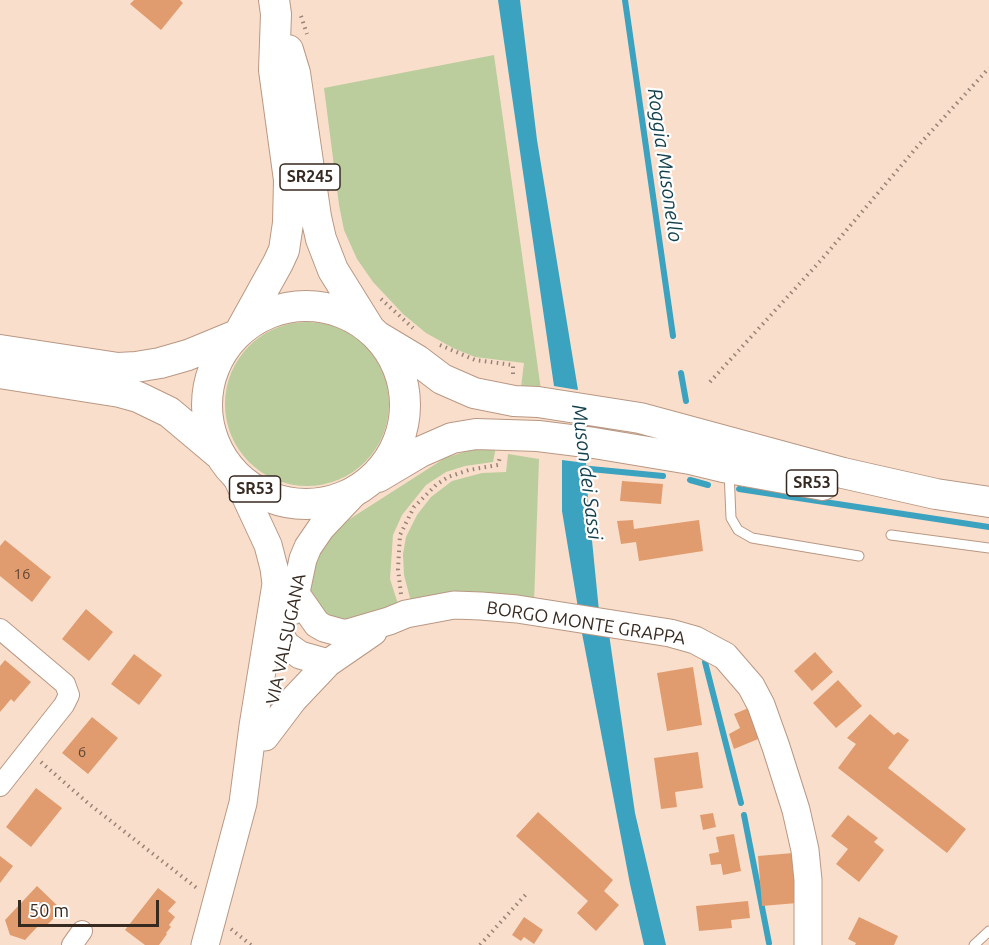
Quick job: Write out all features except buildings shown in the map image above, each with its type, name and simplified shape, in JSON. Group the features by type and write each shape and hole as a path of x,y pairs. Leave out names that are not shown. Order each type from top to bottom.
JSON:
{"main road":[{"name":"SR245","path":"238,332 284,250 288,223 289,180 274,70 275,7"},
{"name":"SR245","path":"275,7 295,74 321,239 333,270 374,333"},
{"name":"SR53","path":"0,350 106,366 127,367 160,363 179,358 238,332 256,318 272,311 307,305 324,307 341,312 417,360 442,380 474,393 592,410 668,425 843,473 936,494 989,502"},
{"name":"SR53","path":"228,465 210,432 207,406 209,381 219,357 238,332"},
{"name":"SR53","path":"361,487 381,470 393,452 404,412 404,392 399,371 390,353 374,333"},
{"name":"SR53","path":"0,374 120,392 138,397 169,412 264,495 298,504 334,500 361,487 420,452 452,438 476,434 538,436 690,459 729,469 875,492 936,494"}],"street":[{"name":"VIA VALSUGANA","path":"206,945 223,915 243,803 252,726 276,584 268,545 228,465"},
{"name":"VIA VALSUGANA","path":"243,803 256,771 265,737 303,559 321,528 361,487"},
{"path":"273,562 284,592 278,631 285,643 300,655 328,663"},
{"name":"BORGO MONTE GRAPPA","path":"296,594 317,624 332,631 348,633 395,610 406,614 454,605 517,609 670,633 695,640 724,656 751,686 761,705 796,810 805,850 808,880 808,945"},
{"path":"265,737 293,700 328,663 395,610"},
{"path":"0,628 65,684 69,695 64,705 0,786"}],"lane":[{"path":"729,469 731,518 738,530 752,538 859,556"},
{"path":"891,535 989,548"},
{"path":"974,945 989,931"}],"path":[{"path":"710,382 822,259 917,147 989,68"},
{"path":"377,295 417,331"},
{"path":"435,342 452,352 474,360 513,365 513,386"},
{"path":"395,610 400,535 414,507 436,485 448,477 469,470 498,465 500,455"},
{"path":"35,758 223,915 251,945"},
{"path":"480,945 528,892"}],"green space":[{"path":"494,55 541,390 521,387 524,363 475,357 426,333 403,314 373,282 357,259 344,230 339,205 324,88"},
{"path":"307,322 338,328 365,346 383,373 389,404 383,435 365,462 338,480 307,486 276,480 249,462 231,435 225,404 231,373 249,346 276,328"},
{"path":"496,447 493,462 465,466 446,472 426,485 402,515 393,535 390,579 399,607 352,626 326,619 309,602 307,577 325,538 345,522 445,458 467,451"},
{"path":"508,454 539,459 534,603 411,602 404,575 403,554 406,537 417,515 431,497 452,481 482,473 506,472"}],"water":[{"path":"498,0 520,0 537,140 578,390 554,386"},
{"path":"562,460 586,463 599,611 578,608 562,511"},
{"path":"581,628 609,634 635,813 666,945 644,945 630,884"}],"waterway":[{"name":"Roggia Musonello","path":"625,0 673,336"},
{"name":"Roggia Musonello","path":"681,373 686,401"},
{"name":"Muson dei Sassi","path":"580,468 663,476"},
{"name":"Roggia Musonello","path":"690,480 708,485"},
{"path":"739,489 989,527"},
{"name":"Roggia Musonello","path":"705,662 741,803"},
{"name":"Roggia Musonello","path":"744,815 769,943"}]}
